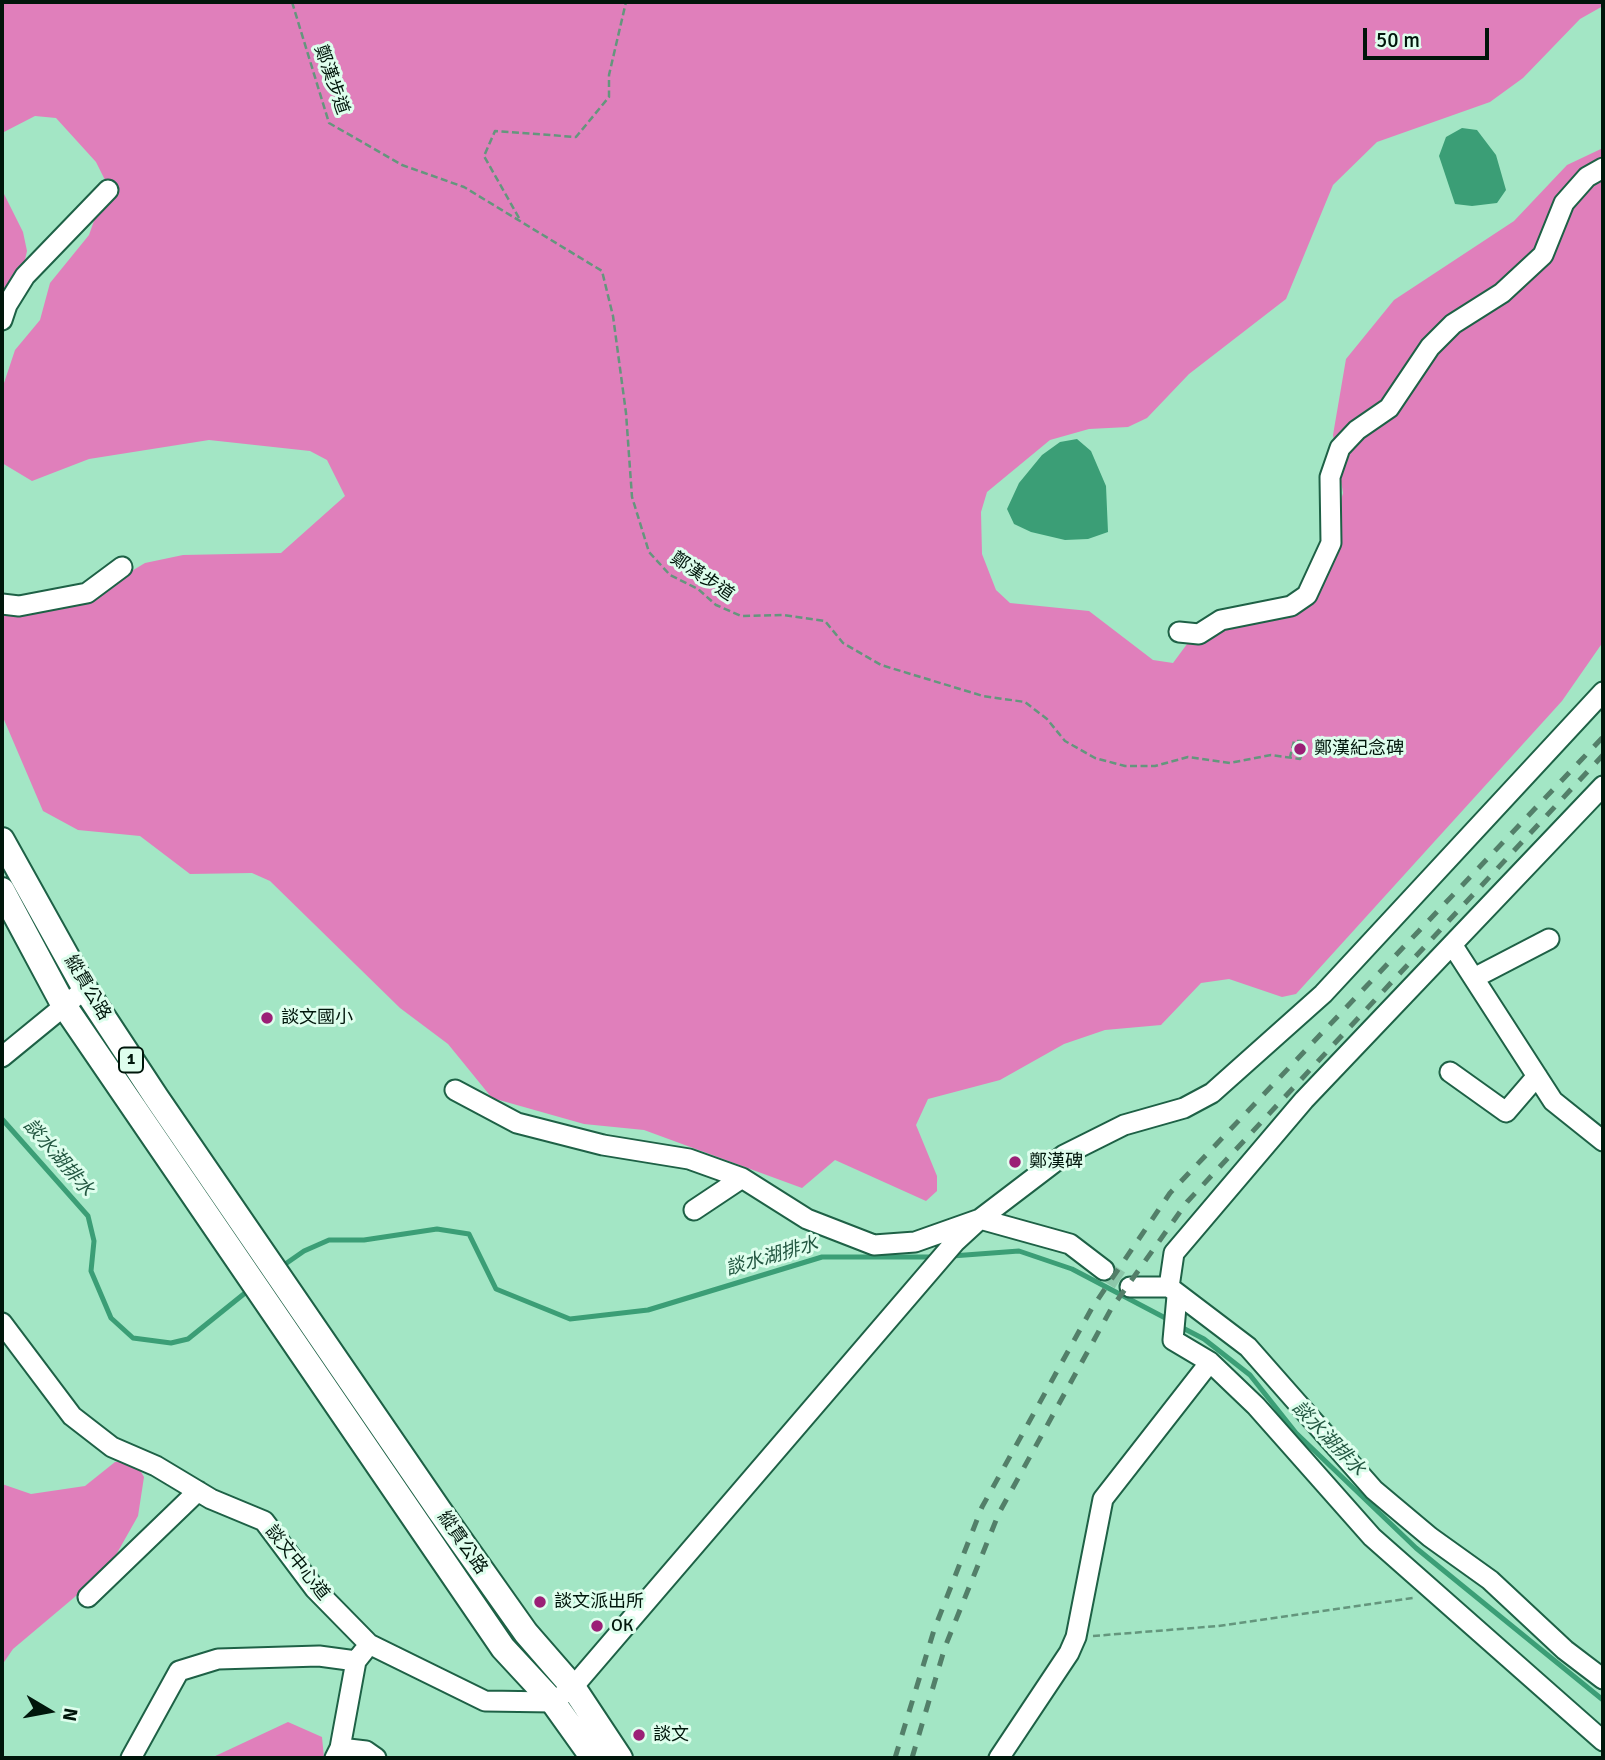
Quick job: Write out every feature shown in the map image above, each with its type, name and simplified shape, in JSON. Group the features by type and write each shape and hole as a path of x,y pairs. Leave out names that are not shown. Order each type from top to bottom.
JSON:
{"main road":[{"name":"縱貫公路","path":"2,840 85,989 156,1097 266,1277 302,1330 526,1633 563,1695 593,1758"},
{"name":"縱貫公路","path":"2,890 63,1004 137,1113 266,1277"},
{"path":"137,1113 156,1097"},
{"name":"縱貫公路","path":"563,1695 620,1758"}],"street":[{"path":"1179,632 1199,634 1222,620 1291,606 1307,594 1331,543 1330,477 1340,449 1357,430 1389,408 1430,346 1453,324 1502,293 1543,255 1563,203 1587,177 1603,168"},
{"path":"2,320 7,305 25,276 108,190"},
{"path":"2,604 19,606 87,593 122,567"},
{"path":"563,1695 956,1242 980,1219 1064,1155 1124,1125 1185,1108 1212,1093 1323,994 1603,692"},
{"path":"1603,786 1304,1100 1182,1242 1174,1253 1172,1340 1210,1362 1256,1406 1372,1537 1603,1741"},
{"path":"1474,978 1549,939"},
{"path":"1453,946 1553,1101 1603,1141"},
{"path":"4,1055 63,1004 85,989"},
{"path":"1450,1072 1506,1112 1537,1076"},
{"path":"455,1090 517,1123 603,1144 689,1159 741,1178 807,1219 874,1245 915,1242 980,1219 1070,1244 1104,1270"},
{"path":"694,1210 741,1178"},
{"path":"1130,1287 1175,1296 1248,1347 1374,1490 1430,1537 1490,1580 1564,1650 1603,1679"},
{"name":"談文中心道","path":"2,1323 72,1416 112,1447 156,1466 198,1492 264,1521 315,1589 369,1644 485,1701 563,1695"},
{"path":"999,1758 1069,1653 1076,1637 1104,1499 1210,1362"},
{"path":"88,1597 198,1492"},
{"path":"369,1644 356,1661 337,1753 366,1751 376,1758"},
{"path":"131,1758 179,1671 218,1659 319,1656 356,1661"}],"path":[{"name":"鄭漢步道","path":"292,2 329,123 402,165 464,187 602,271 613,316 626,413 632,497 649,552 670,575 698,589 716,605 741,616 783,615 825,621 843,643 881,665 983,696 1025,702 1047,719 1065,741 1095,758 1125,766 1155,766 1188,757 1230,762 1271,755 1300,759 1304,748 1301,741 1294,741 1290,757"},
{"name":"鄭漢步道","path":"521,221 484,156 495,131 576,137 609,97 609,75 626,2"},
{"path":"1076,1637 1218,1626 1435,1595"}],"shaded area":[{"path":"2,2 1603,2 1603,6 1580,19 1523,78 1490,102 1377,142 1333,185 1286,299 1189,374 1147,418 1128,427 1089,429 1050,440 987,492 981,512 982,554 996,590 1010,603 1089,611 1153,660 1173,663 1207,617 1265,617 1301,602 1321,569 1343,493 1333,435 1346,359 1394,300 1514,221 1567,165 1603,148 1603,642 1562,701 1296,994 1282,997 1229,979 1201,983 1161,1025 1105,1030 1064,1044 1000,1080 928,1099 916,1125 937,1176 937,1191 926,1201 835,1160 802,1188 644,1130 584,1124 492,1098 448,1044 400,1008 270,881 252,873 190,874 140,836 78,830 43,811 2,715 2,603 95,593 145,563 183,555 281,553 345,496 327,460 310,451 209,440 89,459 32,481 2,463 2,389 15,350 40,320 50,283 89,235 102,198 105,180 96,162 56,118 35,116 2,133"},
{"path":"1462,128 1477,130 1496,155 1506,190 1497,203 1472,206 1455,204 1439,156 1446,137"},
{"path":"2,190 23,232 27,251 18,291 2,291"},
{"path":"1077,439 1091,451 1106,486 1108,532 1088,539 1065,540 1031,532 1014,524 1007,509 1019,483 1042,455 1060,442"},
{"path":"134,1460 144,1477 138,1516 108,1569 13,1649 2,1665 2,1484 31,1494 85,1486 115,1462"},
{"path":"288,1722 322,1737 324,1758 211,1758"}],"waterway":[{"name":"談水湖排水","path":"2,1119 88,1216 94,1241 91,1271 111,1318 133,1338 171,1343 188,1339 250,1289"},
{"name":"談水湖排水","path":"281,1267 304,1251 329,1240 364,1240 437,1229 469,1234 496,1289 570,1319 648,1310 822,1257 935,1257"},
{"name":"談水湖排水","path":"952,1256 1019,1251 1072,1269 1171,1321"},
{"name":"談水湖排水","path":"1179,1326 1204,1339 1250,1375 1296,1433 1416,1548 1603,1700"}],"tunnel":[{"path":"1104,1270 1130,1287"}],"railway":[{"path":"895,1758 934,1630 982,1507 1092,1308 1170,1193 1603,737"},
{"path":"912,1758 945,1647 999,1513 1111,1309 1187,1202 1603,755"}],"place":[{"name":"鄭漢紀念碑","path":"1300,749"},
{"name":"談文國小","path":"267,1018"},
{"name":"鄭漢碑","path":"1015,1162"},
{"name":"談文派出所","path":"540,1602"},
{"name":"OK","path":"597,1626"},
{"name":"談文","path":"639,1735"}]}
